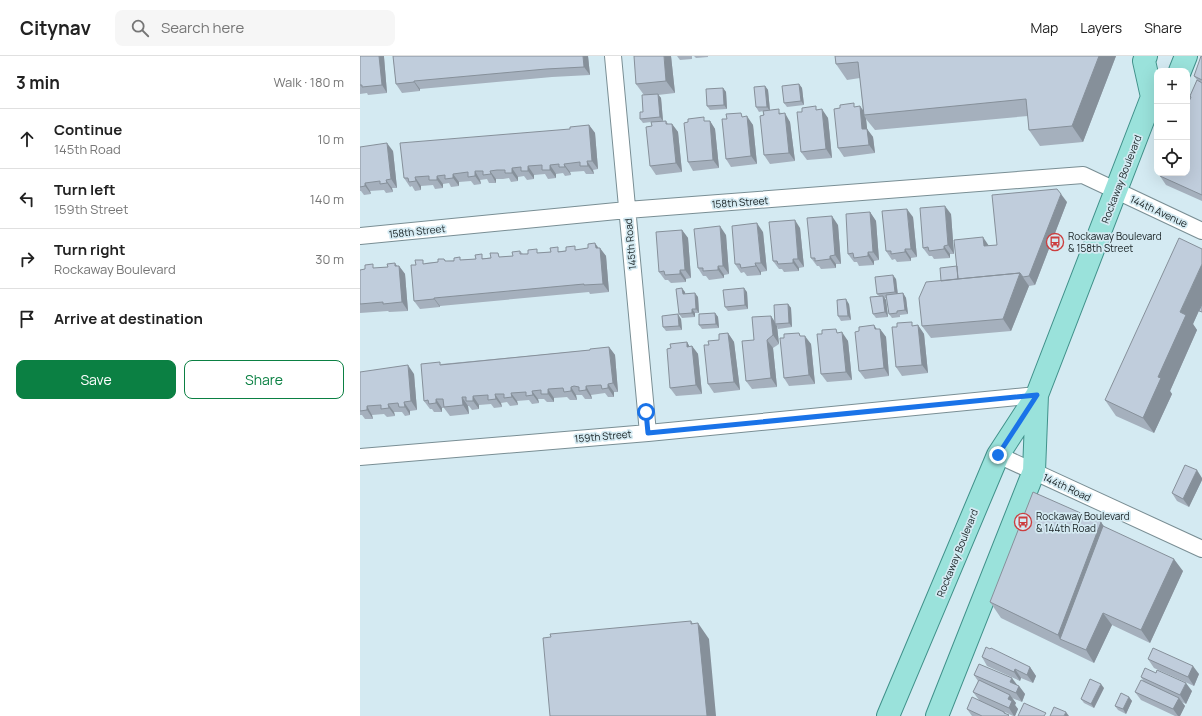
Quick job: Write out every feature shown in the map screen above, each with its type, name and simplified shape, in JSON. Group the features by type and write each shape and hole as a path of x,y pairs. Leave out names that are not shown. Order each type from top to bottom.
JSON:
{"main road":[{"name":"Rockaway Boulevard","path":"1146,56 1144,61 1154,93"},
{"path":"1181,68 1186,56"},
{"name":"Rockaway Boulevard","path":"888,716 998,455 1037,395 1116,191 1154,98"},
{"name":"Rockaway Boulevard","path":"937,716 1034,471 1037,395"}],"street":[{"name":"145th Road","path":"613,56 648,433"},
{"name":"158th Street","path":"360,236 627,210 1083,175 1116,191"},
{"name":"144th Avenue","path":"1116,191 1202,230"},
{"name":"159th Street","path":"360,457 648,433 1037,395"},
{"name":"144th Road","path":"998,455 1202,550"}],"building":[{"path":"360,56 379,56 382,85 362,87 362,85 360,85"},
{"path":"393,56 583,56 584,67 546,69 396,84"},
{"path":"634,56 664,56 666,81 636,84"},
{"path":"835,56 1099,56 1072,126 1029,130 1026,99 864,115 858,62 836,64"},
{"path":"1202,56 1202,80 1194,76"},
{"path":"1197,80 1202,83 1202,195 1160,176 1190,176 1190,96"},
{"path":"799,84 801,101 784,103 782,86"},
{"path":"765,86 767,107 756,107 754,87"},
{"path":"723,88 724,105 707,106 706,89"},
{"path":"658,94 660,117 640,119 640,112 643,112 642,95"},
{"path":"854,103 854,107 860,106 862,129 867,129 869,145 838,148 834,109 840,108 840,105"},
{"path":"816,106 816,110 822,109 826,149 801,152 797,112 802,112 802,108"},
{"path":"779,109 779,114 785,113 789,153 764,155 760,116 764,115 763,111"},
{"path":"741,113 742,117 747,116 751,156 726,159 722,119 727,119 726,114"},
{"path":"704,117 704,121 710,121 713,160 688,162 684,123 688,122 688,119"},
{"path":"666,121 666,124 672,124 676,163 650,166 646,127 652,126 651,122"},
{"path":"589,125 592,161 587,161 588,166 580,166 580,162 564,164 565,167 559,167 559,164 550,165 550,170 542,170 542,165 528,166 528,171 521,171 521,167 512,168 512,173 505,173 505,170 497,170 490,171 491,174 483,175 483,171 475,171 475,176 468,177 468,172 453,174 453,178 445,179 445,175 437,176 437,180 429,180 429,176 415,177 416,181 409,182 408,178 404,178 400,143 570,129 570,127"},
{"path":"387,143 391,179 386,180 387,183 380,184 380,181 365,183 365,186 360,187 360,147"},
{"path":"1057,189 1061,194 1029,276 1023,277 1020,273 958,279 954,240 983,237 984,246 997,245 992,195"},
{"path":"945,206 948,245 944,246 944,249 929,251 928,247 923,248 920,208"},
{"path":"907,209 911,249 905,249 905,252 891,254 891,251 886,251 882,211"},
{"path":"870,212 873,252 868,252 868,256 854,258 853,253 848,254 846,214"},
{"path":"832,216 835,255 830,256 830,259 815,261 815,258 811,258 807,218"},
{"path":"795,220 798,259 793,259 793,263 778,264 777,261 773,261 769,222"},
{"path":"757,223 761,263 755,263 756,266 741,268 740,264 735,264 732,226"},
{"path":"720,226 723,266 718,266 718,270 703,271 703,268 698,268 694,229"},
{"path":"682,230 685,270 680,270 680,274 665,275 664,271 659,272 656,232"},
{"path":"1179,238 1202,249 1202,264 1180,312 1186,315 1158,377 1161,378 1143,418 1105,400"},
{"path":"595,243 596,248 600,248 603,284 584,284 414,301 411,265 416,265 415,260 423,260 423,264 438,262 438,259 454,261 454,258 460,257 460,260 476,259 475,255 482,254 482,259 491,258 490,253 498,253 499,257 513,256 512,252 520,251 520,254 528,254 528,250 537,249 537,253 551,252 550,248 558,247 558,252 566,251 566,247 575,246 575,250 588,248 588,244"},
{"path":"395,263 395,266 399,266 402,302 360,304 360,270 365,269 365,265 373,264 373,268 388,267 387,264"},
{"path":"957,266 958,279 941,281 940,268"},
{"path":"1020,273 1003,319 922,326 919,298 926,282"},
{"path":"893,275 895,292 877,294 875,277"},
{"path":"682,288 683,294 695,293 696,309 692,309 692,313 679,314 676,289"},
{"path":"744,288 745,305 725,307 723,290"},
{"path":"903,293 905,310 889,314 886,295"},
{"path":"883,296 885,312 873,314 870,297"},
{"path":"846,299 848,316 838,316 837,300"},
{"path":"788,304 789,323 775,324 774,305"},
{"path":"1202,304 1202,312 1199,311"},
{"path":"715,313 716,324 699,325 699,314"},
{"path":"678,314 679,326 663,327 662,316"},
{"path":"771,316 773,335 767,340 771,378 746,381 742,341 754,340 752,317"},
{"path":"912,322 912,326 918,325 922,365 896,367 892,327 897,327 897,323"},
{"path":"874,325 875,329 880,329 884,368 859,371 855,332 859,331 859,327"},
{"path":"836,329 837,333 842,332 846,372 821,374 817,334 822,334 822,330"},
{"path":"728,333 734,382 708,384 704,345 709,345 708,341 719,340 719,334"},
{"path":"799,333 800,336 805,336 809,375 784,378 780,338 784,338 784,334"},
{"path":"687,342 687,347 692,346 696,385 670,388 667,349 671,348 670,344"},
{"path":"609,347 613,383 608,384 608,388 602,389 601,385 586,386 586,390 579,391 579,387 574,386 571,387 571,391 564,392 563,388 548,389 548,394 541,394 541,390 532,391 533,395 526,396 526,392 511,393 512,397 504,398 504,394 495,394 496,399 488,400 488,395 473,396 473,401 466,401 466,397 462,397 463,405 444,407 443,399 436,399 436,403 429,404 428,400 424,401 421,364 440,362 440,365"},
{"path":"408,365 411,401 404,402 405,407 399,407 398,403 388,404 389,408 381,409 381,405 367,406 367,410 360,411 360,372"},
{"path":"1185,465 1197,470 1183,499 1172,493"},
{"path":"1033,492 1101,522 1058,635 990,602"},
{"path":"1103,526 1174,559 1141,630 1103,613 1086,650 1060,639"},
{"path":"691,621 691,624 698,623 707,716 550,716 543,638 551,637 550,634"},
{"path":"986,647 1030,667 1027,675 1015,669 1014,672 982,657"},
{"path":"1153,648 1193,666 1188,677 1148,659"},
{"path":"979,664 1012,678 1010,682 1019,686 1016,693 974,675"},
{"path":"1145,668 1156,673 1157,670 1186,683 1180,695 1141,677"},
{"path":"1090,679 1101,684 1091,704 1081,699"},
{"path":"979,680 1010,695 1008,699 1012,701 1009,708 973,692"},
{"path":"1141,680 1179,698 1173,709 1135,692"},
{"path":"1121,693 1129,697 1123,709 1115,706"},
{"path":"972,697 1009,715 982,716 967,709"},
{"path":"1024,703 1046,713 1044,716 1018,716"},
{"path":"1054,707 1066,712 1064,716 1050,716"}],"place":[{"name":"Rockaway Boulevard & 158th Street","path":"1055,242"},
{"name":"Rockaway Boulevard & 144th Road","path":"1023,522"}],"route":[{"path":"646,412 648,433 1037,395 998,455"}]}
